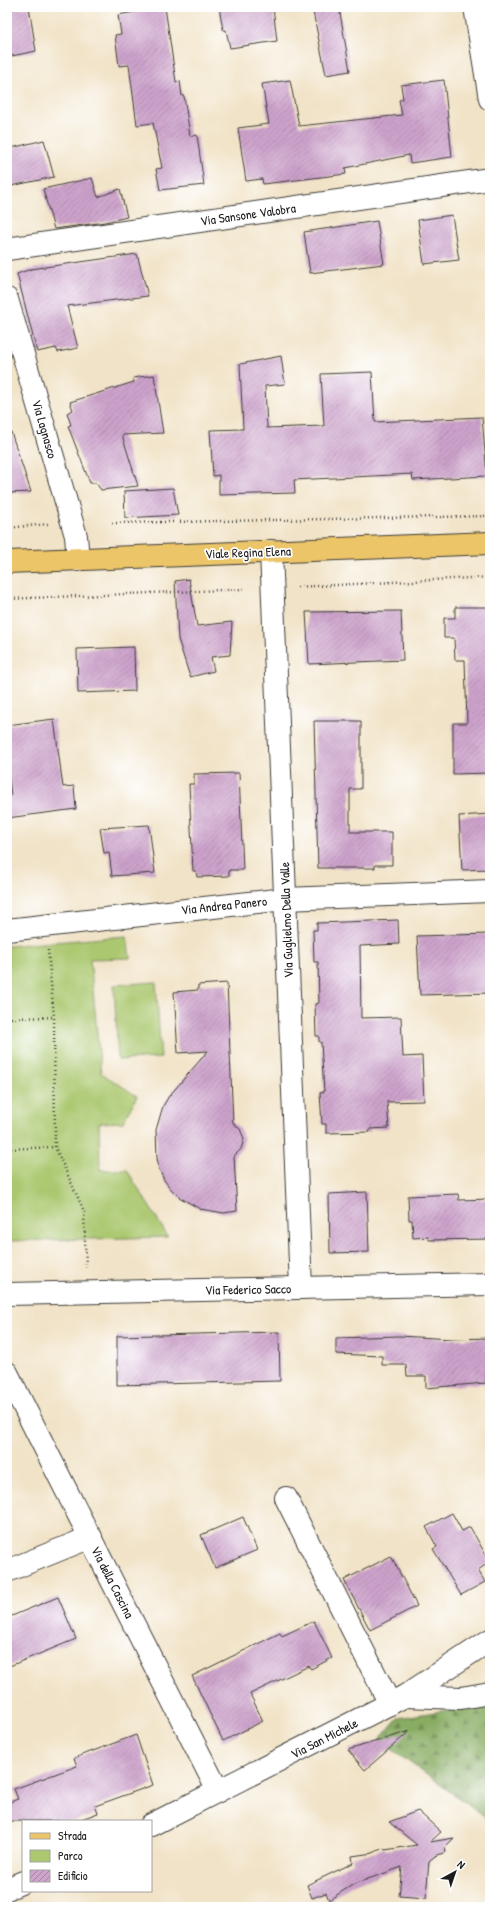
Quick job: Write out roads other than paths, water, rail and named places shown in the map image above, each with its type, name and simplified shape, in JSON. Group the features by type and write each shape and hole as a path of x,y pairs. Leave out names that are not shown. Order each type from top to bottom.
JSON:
{"main road":[{"name":"Viale Regina Elena","path":"7,562 490,543"}],"street":[{"path":"475,7 490,99"},
{"name":"Via Sansone Valobra","path":"7,249 490,179"},
{"name":"Via Lagnasco","path":"7,299 76,536 78,560"},
{"name":"Via Guglielmo Della Valle","path":"271,551 301,1288"},
{"name":"Via Andrea Panero","path":"7,930 285,899 490,891"},
{"name":"Via Federico Sacco","path":"7,1294 490,1284"},
{"name":"Via della Cascina","path":"7,1373 218,1791"},
{"path":"286,1498 398,1700 461,1698 490,1693"},
{"path":"7,1571 91,1537"},
{"name":"Via San Michele","path":"152,1824 398,1700 490,1640"},
{"path":"7,1889 22,1882"}]}
